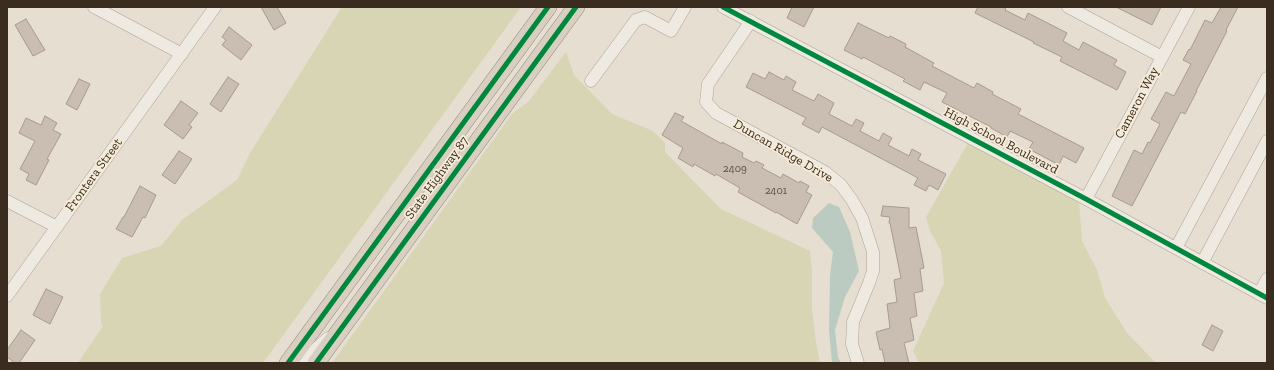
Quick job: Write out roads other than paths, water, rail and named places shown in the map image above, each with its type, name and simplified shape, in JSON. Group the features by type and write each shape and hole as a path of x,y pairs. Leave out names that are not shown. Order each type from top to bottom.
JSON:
{"highway":[{"path":"288,363 548,7"},
{"name":"State Highway 87","path":"316,363 576,7"}],"street":[{"path":"94,7 182,54"},
{"name":"Frontera Street","path":"7,296 215,7"},
{"path":"591,81 636,20 645,17 670,31 685,7"},
{"name":"High School Boulevard","path":"722,7 1086,199 1263,296"},
{"path":"1068,7 1162,57"},
{"name":"Cameron Way","path":"1086,199 1189,7"},
{"name":"Duncan Ridge Drive","path":"751,21 708,84 706,102 716,113 825,172 841,185 852,200 862,218 873,252 873,271 852,322 852,344 858,363"},
{"path":"1176,248 1267,78"},
{"path":"1202,262 1267,141"},
{"path":"7,201 57,227"},
{"path":"1263,296 1267,279"},
{"path":"304,363 310,354 346,322"}]}
